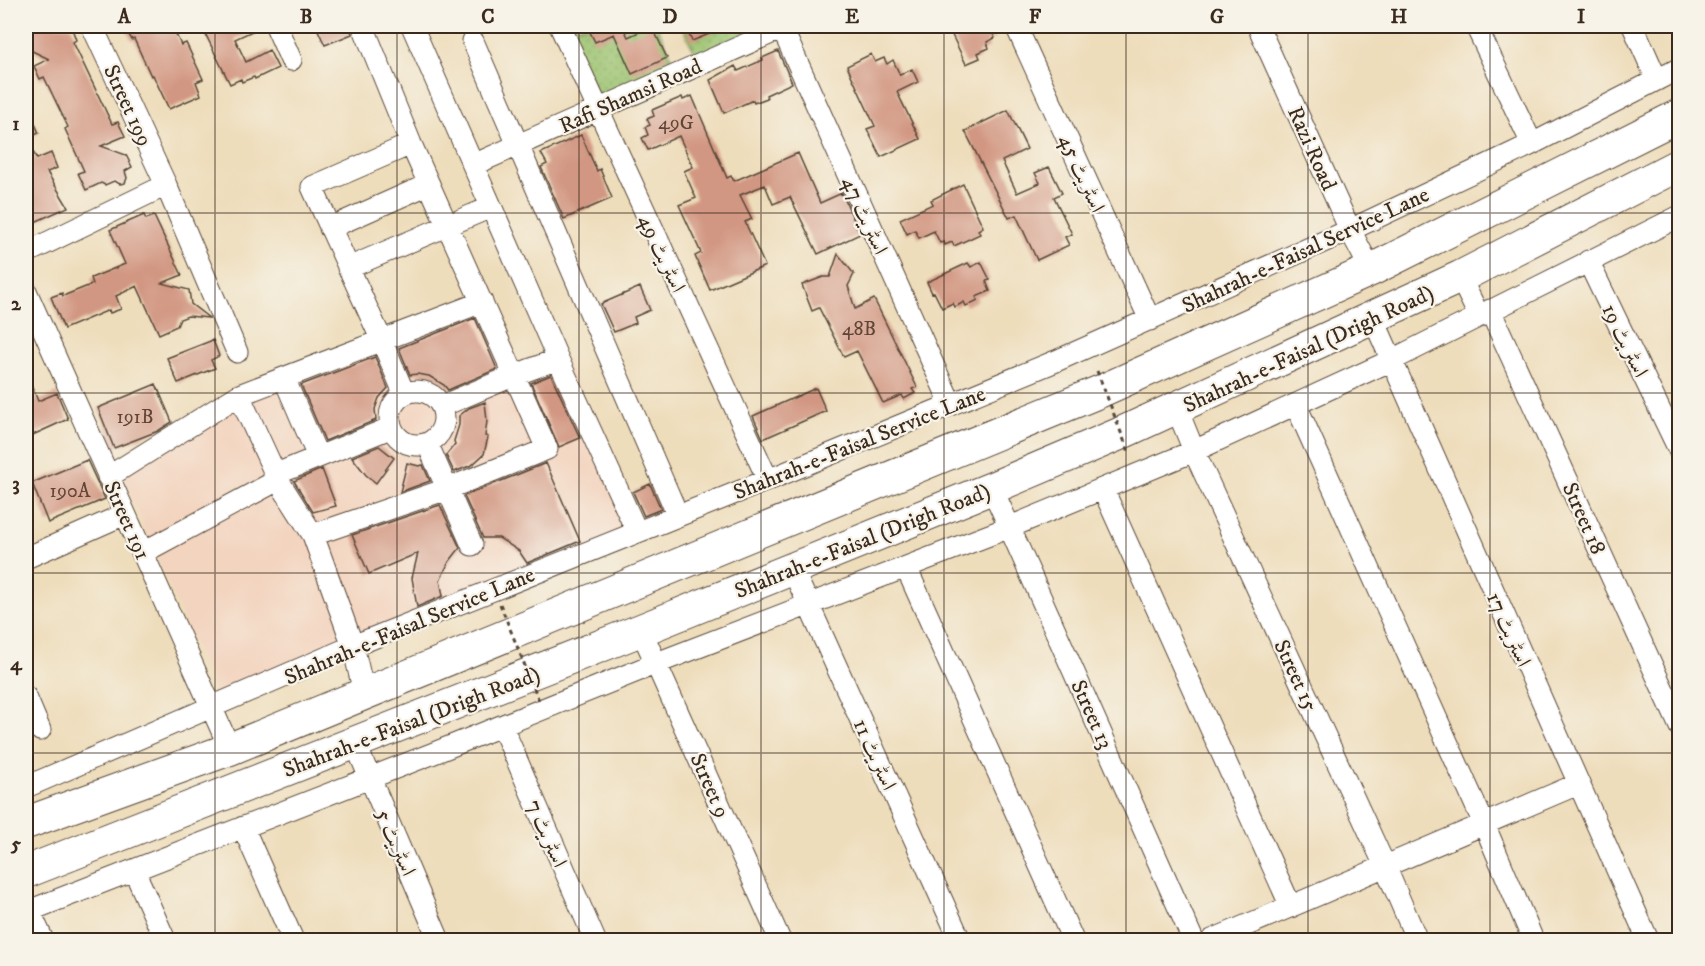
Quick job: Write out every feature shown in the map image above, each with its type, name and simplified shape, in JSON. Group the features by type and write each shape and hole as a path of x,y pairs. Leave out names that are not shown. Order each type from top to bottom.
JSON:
{"highway":[{"name":"Shahrah-e-Faisal (Drigh Road)","path":"26,823 230,749 1101,391 1371,270 1680,115"},
{"name":"Shahrah-e-Faisal (Drigh Road)","path":"26,872 641,630 992,488 1177,409 1460,277 1680,164"}],"street":[{"name":"Street 199","path":"92,26 166,185 237,352"},
{"path":"276,26 291,60"},
{"path":"313,535 447,489 547,449 411,144 363,26"},
{"path":"412,26 558,359 637,532"},
{"name":"اسٹریٹ 49","path":"560,26 768,480"},
{"name":"Rafi Shamsi Road","path":"473,165 783,26"},
{"name":"اسٹریٹ 47","path":"783,26 951,404"},
{"name":"اسٹریٹ 45","path":"1016,26 1150,320"},
{"name":"Razi Road","path":"1258,26 1350,230 1371,270"},
{"path":"1476,26 1532,144"},
{"path":"1633,26 1657,80"},
{"path":"473,41 678,516"},
{"name":"Shahrah-e-Faisal Service Lane","path":"26,787 352,646 768,480 1150,320 1350,230 1532,144 1680,68"},
{"path":"404,393 312,188 411,144"},
{"path":"330,228 429,184"},
{"path":"26,253 166,185"},
{"path":"348,268 491,207"},
{"path":"43,940 27,909 134,870 1104,489 1194,451 1392,360 1680,216"},
{"name":"اسٹریٹ 19","path":"1588,261 1680,452"},
{"name":"Street 18","path":"1460,277 1485,313 1680,727"},
{"name":"Street 191","path":"26,291 230,749"},
{"path":"108,477 239,395 482,302"},
{"name":"اسٹریٹ 17","path":"1372,318 1648,940"},
{"path":"442,406 558,359"},
{"path":"284,378 318,457"},
{"path":"416,391 429,394 442,406 444,416 442,429 428,445 410,445 396,437 390,428 389,415 393,404 404,393 416,391"},
{"path":"239,395 276,478 313,535 352,646 364,693"},
{"path":"1296,405 1484,824 1533,940"},
{"name":"Street 15","path":"1177,409 1194,451 1417,940"},
{"path":"142,553 276,478 318,457 390,428"},
{"path":"428,445 472,545"},
{"name":"Street 13","path":"992,488 1193,940"},
{"path":"1104,489 1291,906"},
{"path":"26,558 125,514"},
{"path":"906,567 1072,940"},
{"name":"اسٹریٹ 11","path":"792,568 960,940"},
{"name":"Street 9","path":"641,630 780,940"},
{"path":"26,697 40,730"},
{"name":"اسٹریٹ 7","path":"502,726 594,940"},
{"name":"اسٹریٹ 5","path":"355,743 439,940"},
{"path":"1212,940 1578,784"},
{"path":"243,827 293,940"},
{"path":"134,870 165,940"}],"path":[{"path":"1097,371 1129,453"},
{"path":"500,603 540,703"}],"shaded area":[{"path":"489,301 522,374 565,358 645,531 217,697 121,474 247,394"}],"green space":[{"path":"566,26 657,26 677,69 601,103"},
{"path":"682,26 765,26 698,59"}],"building":[{"path":"26,26 71,26 76,40 73,42 112,124 118,122 125,136 101,146 126,155 132,167 125,171 127,178 125,183 120,184 114,181 105,185 101,183 86,190 78,173 84,171 65,129 68,127 44,77 40,79 34,66 49,59 26,48"},
{"path":"124,26 172,26 181,45 186,43 203,79 196,82 201,95 169,109 134,39 132,40"},
{"path":"207,26 263,26 235,39 246,62 269,50 278,68 255,79 254,77 242,82 241,79 230,84 205,33 209,31"},
{"path":"316,26 350,26 352,34 325,45"},
{"path":"587,26 632,26 624,29 628,37 652,26 667,58 632,74 614,34 595,42"},
{"path":"685,26 729,26 692,41"},
{"path":"962,26 989,26 995,38 987,42 989,48 978,53 980,58 966,64 950,31"},
{"path":"778,51 792,83 766,95 767,98 754,103 753,100 724,113 710,80 735,66 738,71"},
{"path":"871,54 875,62 884,58 887,64 893,60 900,75 912,69 918,82 897,92 920,139 881,157 867,129 875,126 847,66"},
{"path":"692,96 727,178 731,176 734,181 798,153 820,203 842,193 860,234 818,254 790,197 773,204 765,185 740,195 752,219 745,222 765,266 710,290 695,256 701,253 679,205 696,198 684,171 693,167 679,136 648,150 642,138 648,135 645,127 650,125 647,119 654,116 652,110 682,97 683,100"},
{"path":"26,104 39,133 26,139"},
{"path":"1008,110 1027,149 1002,161 1017,193 1040,183 1035,173 1049,167 1062,193 1054,197 1072,234 1065,237 1069,245 1037,260 1016,215 1009,218 965,131"},
{"path":"581,135 597,171 600,169 612,198 564,219 541,167 547,164 541,153"},
{"path":"26,139 37,159 51,153 57,168 47,172 68,207 26,226"},
{"path":"963,184 983,227 978,230 980,234 954,246 952,242 945,245 944,242 940,243 934,231 919,238 915,230 907,234 900,219 933,204 931,200"},
{"path":"144,215 146,219 154,216 182,275 162,283 189,290 191,304 209,318 188,316 180,319 177,326 159,334 137,286 116,296 121,309 110,313 109,310 64,329 51,297 62,293 63,296 93,284 91,278 125,264 110,230"},
{"path":"838,254 854,274 848,286 855,309 874,299 917,387 912,389 915,393 904,399 902,395 883,403 857,351 844,357 819,308 812,311 802,285 823,277 830,277"},
{"path":"981,262 990,280 986,281 990,291 976,297 978,300 966,306 964,302 955,307 953,303 942,308 927,282 968,263 971,267"},
{"path":"640,287 650,310 634,317 636,323 614,332 601,304"},
{"path":"475,318 497,369 448,390 429,376 410,375 399,348"},
{"path":"213,340 219,356 211,360 215,368 178,383 167,358"},
{"path":"375,357 388,388 379,398 375,409 376,420 325,441 301,385"},
{"path":"26,372 38,401 57,393 68,419 26,438"},
{"path":"551,375 580,438 559,447 531,383"},
{"path":"156,384 172,422 158,431 114,448 98,408"},
{"path":"816,388 826,411 763,439 753,416"},
{"path":"485,402 487,421 485,436 488,437 484,454 472,465 454,472 446,455 455,444 459,416 469,408"},
{"path":"379,446 394,458 376,483 366,475 352,457"},
{"path":"87,460 105,499 48,523 32,483"},
{"path":"407,463 423,465 430,481 400,492"},
{"path":"546,463 580,541 527,563 519,551 499,538 483,538 464,496"},
{"path":"322,469 336,506 313,512 294,481"},
{"path":"650,484 661,509 644,516 633,492"},
{"path":"440,505 460,548 449,562 440,580 443,596 417,607 412,578 418,553 369,574 352,535"}]}
